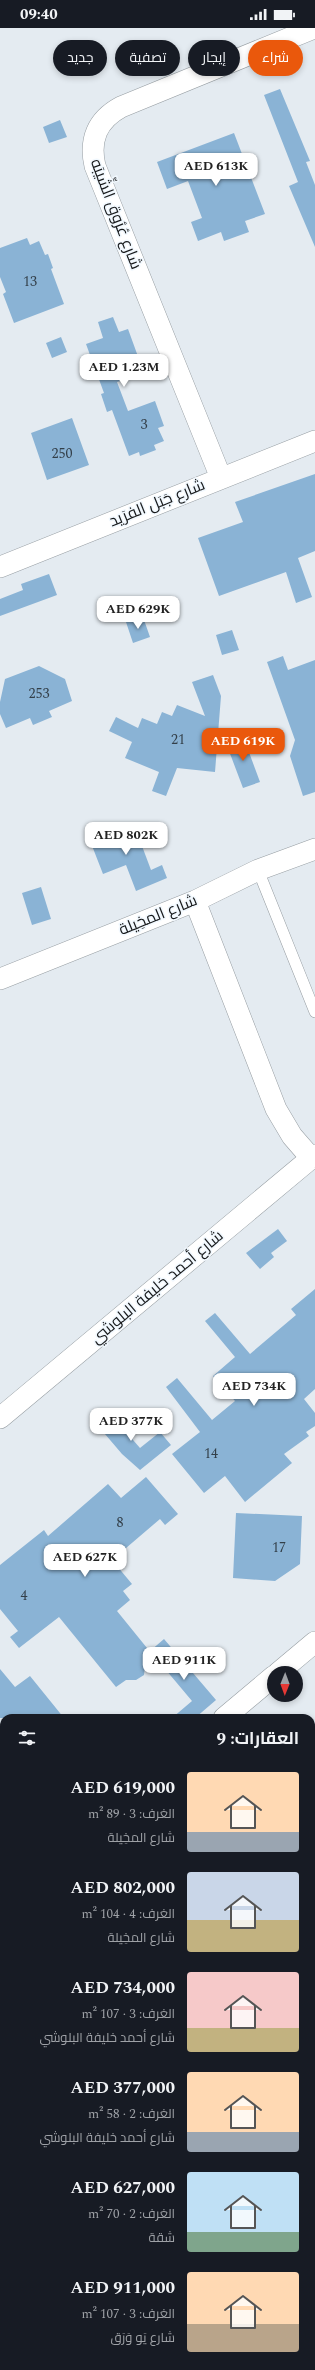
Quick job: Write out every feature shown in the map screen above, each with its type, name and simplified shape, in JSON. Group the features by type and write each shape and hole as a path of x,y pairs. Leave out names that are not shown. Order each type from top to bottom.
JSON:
{"street":[{"name":"شارع عُرُوق الشِّيبَه","path":"221,478 95,166 93,143 102,121 121,107 314,28"},
{"name":"شارع جَبَل الفرَيد","path":"0,567 315,441"},
{"name":"شارع المخِيلة","path":"0,979 195,901 258,870 315,848"},
{"path":"195,901 276,1108 292,1136 313,1156"},
{"name":"شارع أحمد خليفة البلوشي","path":"0,1418 313,1156"},
{"path":"286,1666 315,1642"},
{"path":"229,1714 267,1682"}],"lane":[{"path":"258,870 315,1012"}],"building":[{"path":"280,89 310,161 306,162 315,185 315,247 289,186 298,182 264,95"},
{"path":"60,120 67,137 49,143 43,127"},
{"path":"234,133 265,214 245,221 249,232 224,241 221,232 198,241 191,222 202,218 188,181 167,189 157,162"},
{"path":"27,238 30,245 39,241 45,255 48,254 53,268 51,269 64,304 14,323 3,294 6,292 0,277 0,248"},
{"path":"113,317 119,332 128,329 144,373 117,382 128,411 155,401 164,426 158,428 164,441 154,445 156,450 140,456 139,452 129,456 112,410 107,412 101,394 104,393 86,344 103,338 98,322"},
{"path":"61,337 67,352 52,358 46,343"},
{"path":"72,418 89,465 47,480 31,433"},
{"path":"315,474 315,551 298,558 312,597 296,603 286,572 219,596 198,538 243,522 235,502"},
{"path":"49,574 57,595 0,616 0,599 23,590 21,584"},
{"path":"143,617 150,637 133,643 126,622"},
{"path":"232,630 239,650 222,655 216,635"},
{"path":"283,656 288,670 315,660 315,792 303,796 290,756 295,740 267,662"},
{"path":"39,666 65,679 72,701 49,711 52,717 33,725 30,718 6,728 0,714 0,702 5,679"},
{"path":"213,675 221,696 215,772 177,768 166,796 152,791 159,772 125,758 132,742 109,731 116,717 138,728 142,718 157,724 162,712 172,716 177,705 205,716 192,682"},
{"path":"243,736 260,782 243,788 226,743"},
{"path":"133,822 151,870 162,865 167,878 136,891 126,865 103,874 89,838"},
{"path":"41,887 51,919 32,925 22,893"},
{"path":"278,1229 287,1241 271,1253 274,1257 260,1269 246,1253"},
{"path":"315,1289 315,1389 304,1399 315,1413 315,1426 306,1432 309,1436 284,1454 292,1463 245,1502 225,1476 204,1493 172,1454 200,1432 166,1387 177,1378 212,1420 235,1401 213,1376 235,1357 205,1321 215,1313 250,1354 296,1315 291,1309"},
{"path":"106,1409 140,1448 160,1432 171,1445 140,1470 122,1454 93,1420"},
{"path":"146,1477 178,1514 165,1525 160,1519 112,1560 132,1584 123,1591 130,1600 117,1611 147,1648 144,1675 136,1680 126,1680 116,1687 59,1617 19,1648 10,1637 18,1631 0,1609 0,1565 44,1530 48,1536 108,1484 121,1498"},
{"path":"236,1513 302,1516 300,1564 275,1581 233,1578"},
{"path":"164,1639 216,1700 200,1714 177,1714 192,1701 150,1651"},
{"path":"0,1669 15,1687 30,1676 61,1714 0,1714"}]}
